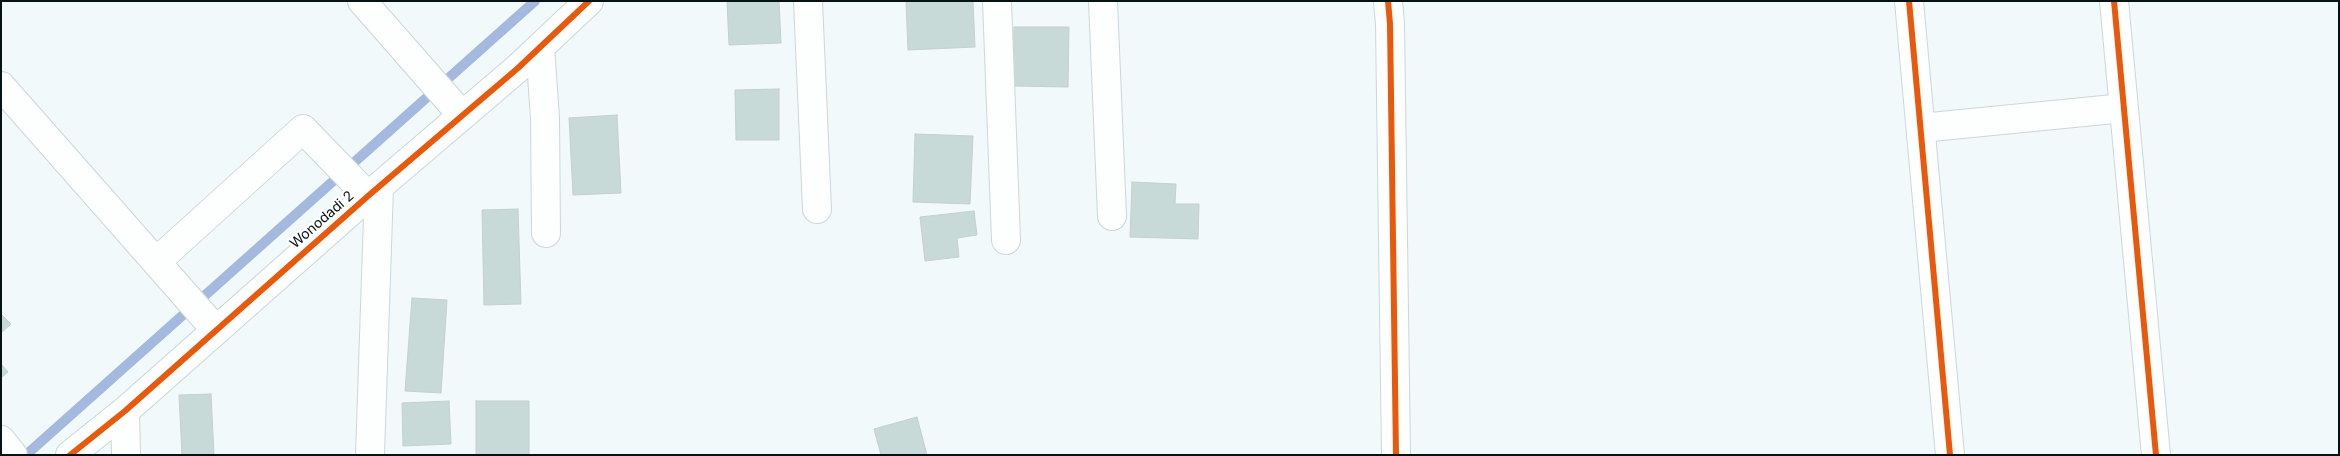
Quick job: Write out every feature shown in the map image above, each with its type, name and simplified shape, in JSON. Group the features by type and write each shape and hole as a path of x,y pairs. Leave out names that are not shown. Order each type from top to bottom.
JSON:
{"street":[{"path":"362,1 447,98"},
{"name":"Wonodadi 2","path":"70,455 125,411 211,324 367,189 447,98 540,47 590,1"},
{"path":"808,1 817,209"},
{"path":"997,1 1006,240"},
{"path":"1103,1 1112,216"},
{"path":"1388,1 1396,455"},
{"path":"1909,1 1950,455"},
{"path":"2114,1 2156,455"},
{"path":"540,47 545,118 546,233"},
{"path":"1,86 211,324"},
{"path":"1920,128 2124,108"},
{"path":"156,262 303,129 331,158 367,189 370,455"},
{"path":"125,411 126,455"}],"building":[{"path":"727,1 779,1 781,43 729,45"},
{"path":"906,1 973,1 975,47 908,50"},
{"path":"1014,27 1069,27 1068,87 1013,86"},
{"path":"779,89 779,140 736,140 735,90"},
{"path":"617,115 621,193 573,195 569,118"},
{"path":"915,134 973,136 970,204 913,202"},
{"path":"1132,182 1176,184 1175,204 1199,204 1198,239 1130,237"},
{"path":"518,209 521,304 484,305 482,210"},
{"path":"974,211 977,235 957,238 959,257 925,261 920,217"},
{"path":"412,298 447,300 441,393 405,391"},
{"path":"1,314 11,324 1,333"},
{"path":"1,364 8,372 1,378"},
{"path":"211,394 214,455 182,455 179,395"},
{"path":"449,401 451,444 403,446 402,403"},
{"path":"476,401 529,401 529,455 476,455"},
{"path":"917,417 927,455 881,455 874,429"}],"waterway":[{"path":"26,455 535,1"}],"cycle path":[{"path":"70,455 125,411 368,196 518,68 589,1"},
{"path":"1388,1 1390,24 1396,455"},
{"path":"1909,1 1950,455"},
{"path":"2114,1 2156,455"}]}
